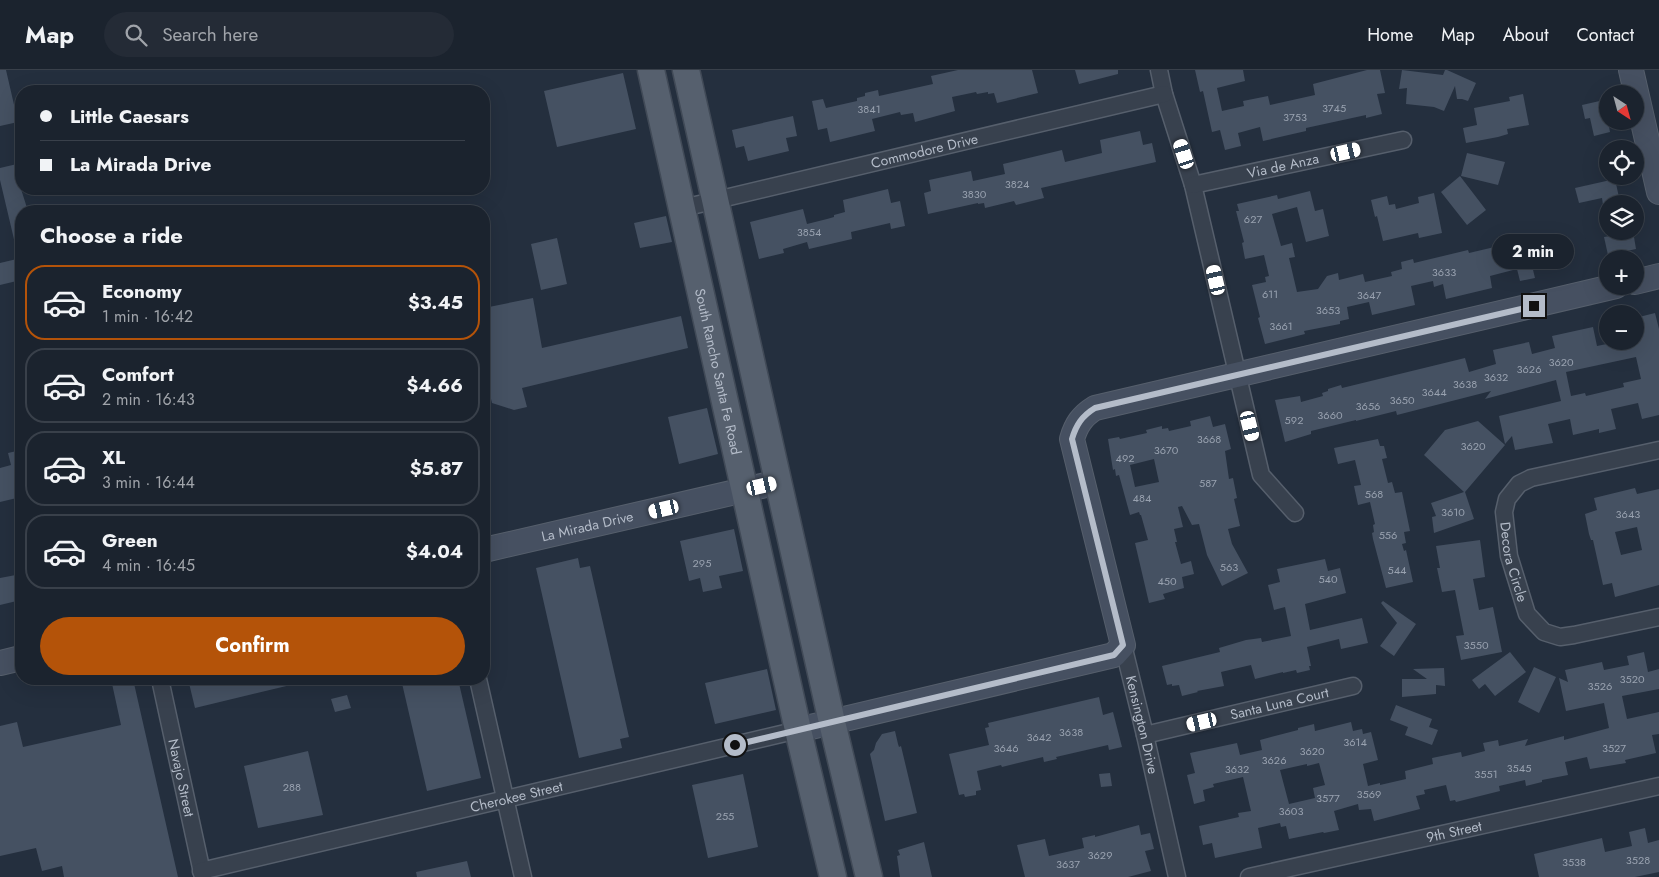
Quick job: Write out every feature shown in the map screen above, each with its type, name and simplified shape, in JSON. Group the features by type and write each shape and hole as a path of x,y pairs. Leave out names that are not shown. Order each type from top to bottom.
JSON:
{"main road":[{"name":"South Rancho Santa Fe Road","path":"651,70 798,730 834,877"},
{"path":"686,70 832,722 869,877"}],"street":[{"path":"1159,70 1164,94 1193,186 1261,475 1295,513"},
{"path":"1631,70 1659,192"},
{"name":"Commodore Drive","path":"683,208 1164,94"},
{"name":"Via de Anza","path":"1193,186 1403,140"},
{"path":"1644,280 1659,276"},
{"path":"1238,376 1599,290"},
{"name":"Kensington Drive","path":"1177,877 1146,735 1072,439 1076,428 1085,414 1095,408 1238,376"},
{"name":"Decora Circle","path":"1659,450 1531,478 1519,484 1507,499 1504,512 1509,556 1527,614 1544,632 1560,636 1574,635 1659,617"},
{"name":"La Mirada Drive","path":"490,549 779,482"},
{"name":"Cherokee Street","path":"202,874 504,798 1114,655 1123,645"},
{"path":"0,663 15,659"},
{"name":"Navajo Street","path":"161,685 202,874"},
{"path":"479,685 523,877"},
{"name":"Santa Luna Court","path":"1146,735 1353,686"},
{"name":"9th Street","path":"1249,877 1659,786"}],"building":[{"path":"0,70 6,70 15,109 15,123 0,126"},
{"path":"958,70 1032,70 1038,93 997,103 994,93 988,94 988,92 977,94 976,92 952,97 955,111 915,122 913,113 901,115 900,112 872,119 875,131 830,142 827,128 818,130 812,101 823,99 826,108 857,101 857,98 865,96 865,93 878,90 879,96 933,84 931,76"},
{"path":"1075,70 1118,70 1118,74 1079,84"},
{"path":"1195,70 1243,70 1245,81 1217,88 1222,111 1244,106 1243,101 1268,96 1270,105 1315,95 1313,84 1367,70 1380,70 1385,93 1377,94 1382,114 1366,118 1366,115 1306,128 1306,131 1263,141 1260,127 1238,133 1241,146 1225,150 1220,130 1212,132 1203,91 1200,92"},
{"path":"1402,70 1443,75 1445,70 1447,70 1476,83 1468,101 1457,99 1455,86 1444,111 1434,107 1406,104 1407,88 1399,89"},
{"path":"623,73 636,129 557,147 544,91"},
{"path":"1523,94 1529,125 1507,129 1508,134 1498,137 1466,143 1463,128 1477,125 1474,108 1510,101 1509,97"},
{"path":"1599,101 1599,130 1610,130 1610,132 1594,136 1590,118 1585,119 1582,105"},
{"path":"793,116 797,136 786,138 789,151 748,161 744,146 736,148 732,130"},
{"path":"1140,131 1143,145 1152,143 1156,162 1041,188 1044,198 1016,205 1014,201 985,208 984,203 978,203 928,214 924,193 931,191 929,180 971,171 973,181 1005,174 1003,164 1062,150 1065,162 1102,153 1100,140"},
{"path":"1467,153 1505,162 1498,185 1461,176"},
{"path":"15,164 15,195 23,195 26,205 15,205 15,244 0,180 0,168"},
{"path":"1460,176 1486,210 1467,225 1441,192"},
{"path":"1599,183 1599,185 1616,185 1618,195 1599,195 1599,199 1579,203 1575,188"},
{"path":"888,189 891,203 900,201 905,226 891,229 890,223 851,232 852,239 809,249 807,242 783,249 784,253 759,259 750,222 803,209 807,224 845,212 843,200"},
{"path":"1310,191 1315,211 1323,209 1329,236 1306,242 1297,207 1272,214 1281,246 1292,243 1295,257 1289,258 1297,292 1318,289 1327,276 1338,273 1339,280 1363,274 1365,282 1392,276 1391,272 1402,269 1401,262 1413,259 1414,263 1468,250 1469,253 1503,245 1501,239 1524,233 1535,278 1520,281 1517,269 1490,276 1492,288 1446,299 1443,284 1434,287 1433,281 1411,286 1415,305 1372,315 1369,302 1347,307 1349,319 1340,321 1340,324 1304,331 1305,334 1265,344 1252,285 1266,282 1265,277 1269,276 1264,255 1245,259 1242,243 1244,242 1236,211 1239,211 1237,204 1277,195 1278,199"},
{"path":"1434,193 1442,233 1419,238 1418,233 1383,241 1371,200 1387,196 1389,205 1395,204 1396,209 1419,203 1418,197"},
{"path":"666,216 672,242 640,248 634,223"},
{"path":"557,238 567,284 541,290 531,244"},
{"path":"1605,240 1634,240 1636,249 1607,250"},
{"path":"15,259 15,281 0,285 0,263"},
{"path":"533,298 542,348 681,316 688,348 522,388 527,407 514,410 492,403 490,395 490,307"},
{"path":"1655,313 1659,329 1659,415 1642,419 1638,403 1611,409 1616,429 1599,433 1599,429 1573,435 1570,419 1548,424 1553,443 1515,450 1512,436 1505,444 1499,416 1561,401 1556,380 1485,399 1491,391 1397,415 1396,411 1356,420 1311,431 1311,434 1285,442 1275,400 1300,396 1301,402 1323,396 1322,393 1328,391 1328,389 1341,385 1342,388 1465,358 1469,372 1496,364 1493,350 1529,342 1532,354 1555,348 1552,336 1593,327 1597,346 1599,346 1599,350 1644,350 1644,316","holes":["1636,357 1641,379 1623,383 1624,387 1586,396 1585,393 1571,396 1566,372"]},
{"path":"707,408 718,454 679,464 668,417"},
{"path":"1210,416 1213,427 1225,424 1231,449 1225,451 1229,479 1233,478 1237,498 1234,499 1240,526 1228,529 1232,544 1248,573 1222,586 1207,555 1199,524 1192,525 1182,506 1178,507 1183,527 1174,529 1177,542 1175,542 1181,564 1191,561 1194,574 1182,577 1184,588 1163,594 1165,599 1149,603 1135,543 1148,540 1139,512 1130,515 1119,475 1116,476 1115,469 1113,470 1108,439 1119,437 1120,439 1147,433 1146,430 1162,426 1162,429 1168,428 1169,431 1191,426 1190,421","holes":["1154,459 1159,482 1135,487 1130,465"]},
{"path":"1478,421 1505,445 1465,492 1474,519 1434,533 1432,517 1436,516 1431,503 1464,492 1424,455 1445,430"},
{"path":"1378,439 1380,446 1384,446 1387,458 1382,459 1388,483 1392,482 1395,493 1402,492 1410,531 1404,532 1406,543 1402,544 1404,551 1406,550 1413,582 1386,588 1373,539 1373,525 1375,524 1370,502 1358,505 1354,486 1361,485 1355,460 1338,464 1334,448"},
{"path":"15,451 15,498 0,502 0,468 11,465 8,453"},
{"path":"1635,488 1637,494 1659,489 1659,585 1615,597 1612,583 1603,585 1585,514 1597,510 1594,498","holes":["1637,527 1642,550 1621,555 1615,532"]},
{"path":"734,529 743,571 719,576 722,588 703,592 700,578 689,581 680,541"},
{"path":"1480,540 1485,577 1473,579 1479,610 1493,607 1502,652 1461,660 1456,636 1464,635 1455,590 1442,592 1437,568 1440,568 1436,546"},
{"path":"578,558 580,568 590,566 629,737 620,739 622,748 579,758 536,568"},
{"path":"1325,559 1328,571 1340,568 1346,593 1305,604 1310,630 1362,618 1368,643 1341,649 1339,639 1307,647 1311,666 1309,666 1310,670 1297,673 1296,670 1255,679 1251,665 1221,672 1224,686 1182,696 1179,685 1167,685 1162,666 1220,652 1219,648 1246,640 1261,638 1262,642 1291,636 1285,607 1274,610 1268,585 1280,582 1277,569"},
{"path":"15,575 15,601 0,605 0,578"},
{"path":"1383,601 1416,624 1394,656 1380,646 1397,623 1381,603"},
{"path":"1510,652 1526,672 1495,696 1485,684 1479,689 1472,680"},
{"path":"1644,652 1648,672 1659,669 1659,689 1622,696 1627,719 1659,712 1659,734 1652,735 1656,753 1625,760 1626,763 1590,769 1587,757 1565,762 1568,775 1542,780 1542,782 1526,786 1525,780 1499,786 1500,791 1456,802 1455,800 1450,801 1446,785 1424,790 1425,794 1416,796 1420,809 1374,821 1371,809 1359,810 1358,804 1334,811 1339,830 1289,839 1286,826 1281,827 1280,823 1258,828 1262,848 1215,858 1212,843 1203,845 1199,826 1239,817 1238,813 1251,811 1243,777 1213,784 1214,787 1203,790 1205,801 1194,804 1187,775 1195,773 1190,753 1237,743 1240,755 1262,750 1260,740 1298,730 1298,728 1314,724 1315,731 1351,722 1353,731 1362,729 1363,734 1371,732 1378,760 1363,764 1368,786 1380,783 1380,785 1406,779 1405,771 1433,764 1432,758 1461,752 1462,757 1485,751 1483,743 1498,740 1499,746 1528,739 1525,746 1564,736 1564,740 1609,728 1604,703 1566,711 1559,678 1568,682 1565,670 1602,662 1604,670 1629,665 1627,656","holes":["1319,763 1325,785 1313,788 1315,798 1289,804 1280,770"]},
{"path":"1534,667 1556,677 1539,713 1518,702"},
{"path":"1444,668 1445,686 1436,685 1436,694 1402,697 1402,679 1427,679 1413,669"},
{"path":"767,669 776,710 715,724 705,683"},
{"path":"112,685 134,685 178,877 64,877 62,866 42,871 36,848 0,856 0,726 17,722 23,747 121,725"},
{"path":"189,685 291,685 195,708"},
{"path":"402,685 459,685 481,778 427,791"},
{"path":"347,695 351,708 335,712 331,699"},
{"path":"1099,697 1103,715 1113,712 1122,747 1109,750 1108,745 1056,757 1057,759 1044,762 1043,757 977,771 981,790 976,791 976,795 965,797 964,794 959,795 949,754 989,745 985,728 989,727 988,723"},
{"path":"1396,705 1432,719 1429,727 1438,730 1432,745 1405,735 1408,727 1390,720"},
{"path":"895,731 899,747 901,746 917,813 885,821 870,754 882,734"},
{"path":"308,751 323,815 258,828 244,766"},
{"path":"1110,773 1112,786 1101,787 1099,774"},
{"path":"743,774 758,847 708,858 692,785"},
{"path":"1139,825 1141,835 1150,833 1154,849 1145,851 1151,871 1128,877 1025,877 1017,845 1045,839 1049,856 1084,848 1082,838 1095,835 1095,837"},
{"path":"1645,828 1648,843 1659,840 1659,872 1635,877 1539,877 1534,854 1602,838 1605,852 1632,846 1629,832"},
{"path":"924,842 932,877 900,877 897,856 900,855 898,850"},
{"path":"467,861 471,877 417,877 416,872"}],"route":[{"path":"735,745 1114,655 1123,645 1072,439 1076,428 1085,414 1095,408 1534,306"}]}
